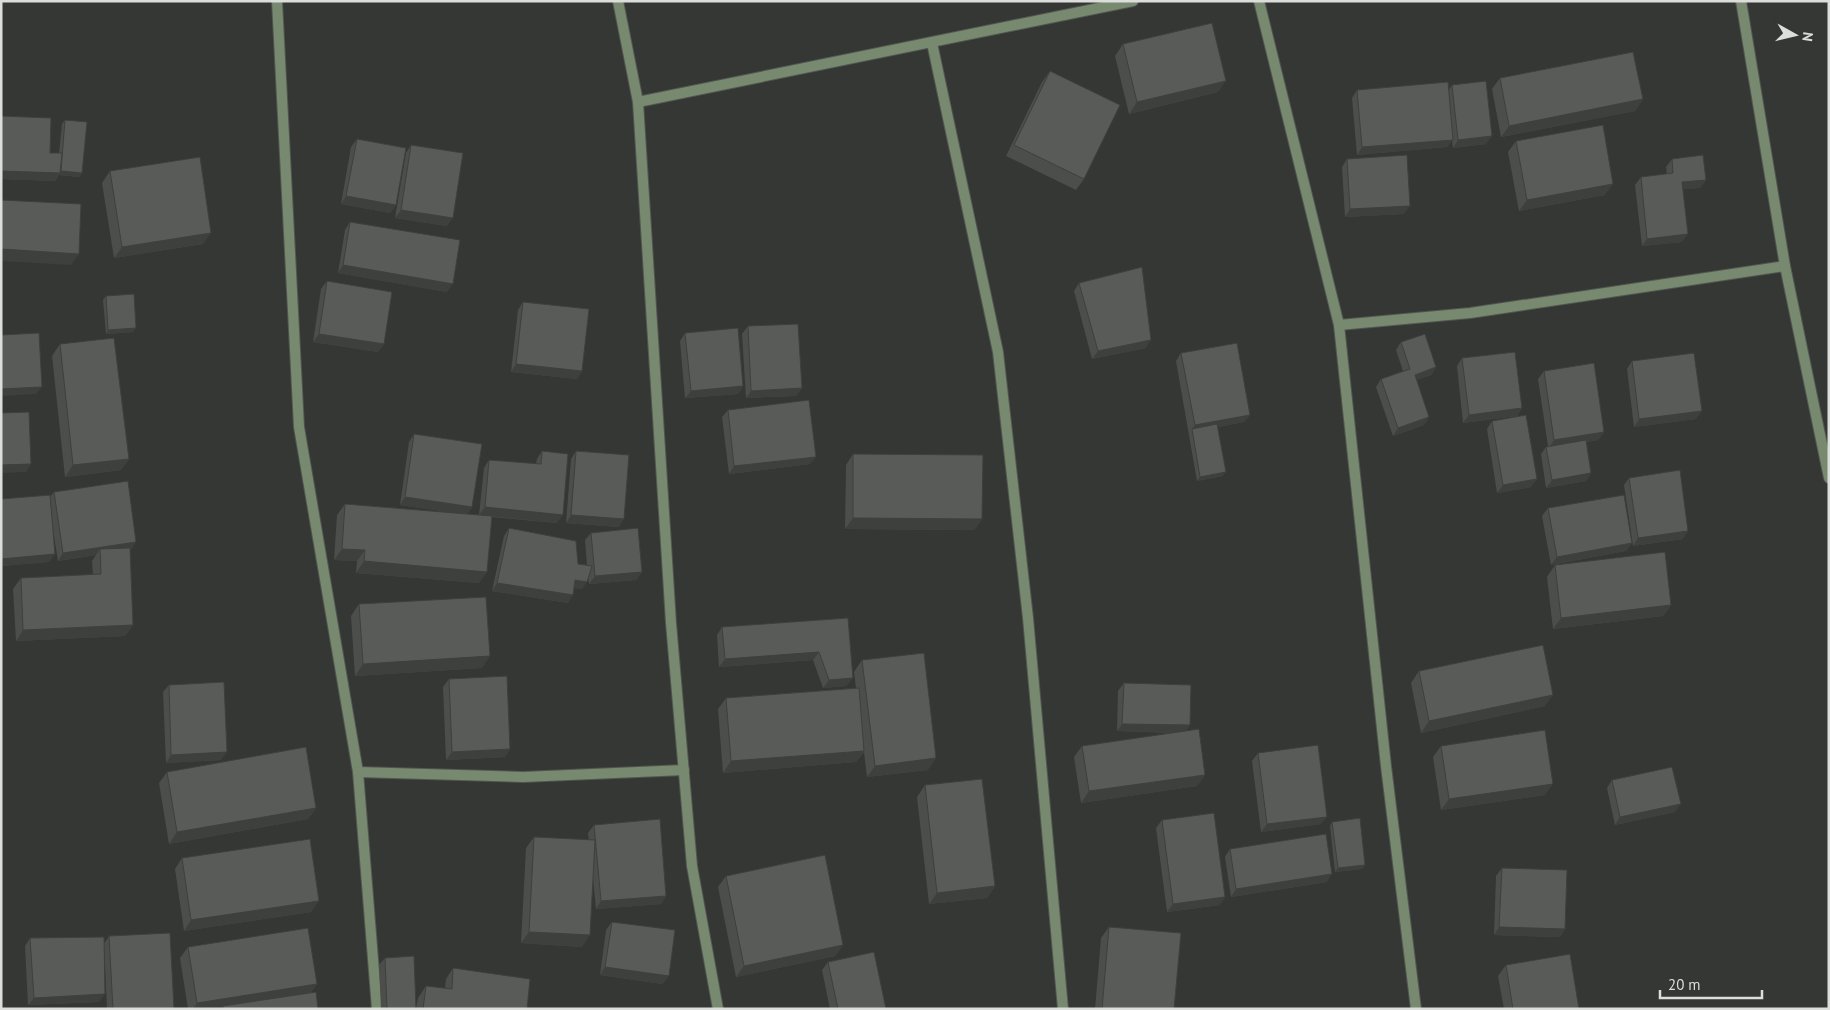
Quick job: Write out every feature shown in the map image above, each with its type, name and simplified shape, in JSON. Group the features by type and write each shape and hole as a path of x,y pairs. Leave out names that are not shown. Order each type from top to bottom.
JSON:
{"street":[{"path":"277,1 300,427 358,772 377,1009"},
{"path":"618,1 638,102 671,623 692,866 718,1009"},
{"path":"638,102 1132,1"},
{"path":"1259,1 1339,325 1386,766 1416,1009"},
{"path":"1741,1 1785,266 1829,478"},
{"path":"932,43 998,352 1028,618 1063,1009"},
{"path":"1339,325 1470,313 1785,266"},
{"path":"358,772 523,777 684,770"}],"building":[{"path":"1212,23 1226,81 1137,102 1123,44"},
{"path":"1633,52 1643,99 1509,126 1500,78"},
{"path":"1050,71 1120,105 1084,179 1014,145"},
{"path":"1486,81 1492,136 1458,140 1452,85"},
{"path":"1448,82 1453,140 1362,147 1357,90"},
{"path":"1,116 51,118 50,153 62,153 60,173 1,171"},
{"path":"65,120 87,122 82,173 61,171"},
{"path":"1603,125 1613,184 1527,200 1516,141"},
{"path":"357,139 406,148 396,205 346,196"},
{"path":"411,145 463,153 453,218 401,210"},
{"path":"1407,155 1410,206 1350,209 1347,159"},
{"path":"1703,155 1706,180 1682,182 1688,234 1647,239 1641,177 1673,173 1672,159"},
{"path":"200,157 211,233 122,247 110,171"},
{"path":"1,200 81,204 79,254 1,249"},
{"path":"350,222 460,240 453,284 343,265"},
{"path":"1142,267 1151,340 1098,351 1079,283"},
{"path":"327,281 392,292 384,344 319,334"},
{"path":"134,294 136,328 108,330 106,296"},
{"path":"523,302 589,309 582,371 516,364"},
{"path":"798,324 802,388 751,391 748,326"},
{"path":"738,328 743,386 691,391 685,333"},
{"path":"39,333 42,387 1,389 1,335"},
{"path":"1425,334 1436,367 1415,375 1429,417 1398,428 1381,379 1410,369 1401,342"},
{"path":"114,338 129,459 73,465 60,344"},
{"path":"1237,343 1250,415 1195,425 1181,353"},
{"path":"1515,352 1522,408 1469,415 1462,358"},
{"path":"1694,353 1702,411 1639,419 1632,361"},
{"path":"1594,363 1604,432 1554,440 1544,371"},
{"path":"809,400 816,457 734,466 728,410"},
{"path":"29,412 31,464 1,465 1,413"},
{"path":"1526,415 1537,479 1503,485 1492,421"},
{"path":"1217,424 1226,472 1200,477 1192,429"},
{"path":"414,434 482,444 472,507 405,497"},
{"path":"1586,440 1591,473 1552,480 1546,447"},
{"path":"542,451 568,454 563,515 485,507 489,460 541,464"},
{"path":"576,451 629,455 624,519 571,515"},
{"path":"853,454 983,455 982,519 853,518"},
{"path":"1680,470 1688,531 1638,538 1629,478"},
{"path":"128,481 136,542 63,553 54,492"},
{"path":"50,495 55,554 1,559 1,499"},
{"path":"1624,495 1632,543 1557,557 1548,508"},
{"path":"345,504 492,516 487,572 364,561 365,550 342,549"},
{"path":"509,528 576,541 578,564 592,566 587,582 575,580 573,595 497,583"},
{"path":"638,528 642,572 595,576 591,533"},
{"path":"130,548 133,625 23,630 21,578 101,574 100,549"},
{"path":"1665,552 1671,605 1561,618 1555,565"},
{"path":"486,597 490,656 363,664 359,604"},
{"path":"848,618 853,678 829,680 819,652 725,659 722,627"},
{"path":"1543,645 1553,695 1429,721 1419,671"},
{"path":"924,653 936,758 875,766 862,660"},
{"path":"507,676 510,749 452,752 449,679"},
{"path":"224,682 227,752 171,755 169,685"},
{"path":"1124,683 1191,685 1190,725 1122,724"},
{"path":"859,688 864,751 731,761 726,698"},
{"path":"1199,729 1205,775 1089,791 1082,746"},
{"path":"1545,730 1553,784 1449,799 1441,746"},
{"path":"1318,745 1327,817 1267,824 1258,753"},
{"path":"306,747 316,808 177,832 167,772"},
{"path":"1672,767 1681,804 1620,817 1612,780"},
{"path":"982,779 995,886 937,893 925,785"},
{"path":"1214,813 1225,897 1173,904 1162,820"},
{"path":"1360,818 1365,865 1338,868 1332,822"},
{"path":"660,819 666,896 601,901 594,825"},
{"path":"1326,834 1332,874 1236,889 1230,849"},
{"path":"534,837 595,840 590,935 529,932"},
{"path":"310,839 319,901 191,920 182,858"},
{"path":"825,855 843,945 744,966 726,876"},
{"path":"1502,868 1567,870 1565,929 1499,927"},
{"path":"612,922 675,930 669,976 605,967"},
{"path":"1109,927 1181,933 1174,1009 1102,1009"},
{"path":"308,928 317,984 197,1003 188,947"},
{"path":"170,933 174,1009 113,1009 109,936"},
{"path":"104,937 105,994 34,998 30,938"},
{"path":"874,952 886,1009 838,1009 828,962"},
{"path":"1570,954 1579,1009 1513,1009 1506,965"},
{"path":"414,956 416,1009 387,1009 385,958"},
{"path":"453,968 530,979 527,1009 423,1009 426,986 452,989"},
{"path":"316,992 318,1009 223,1009 223,1006"}]}
